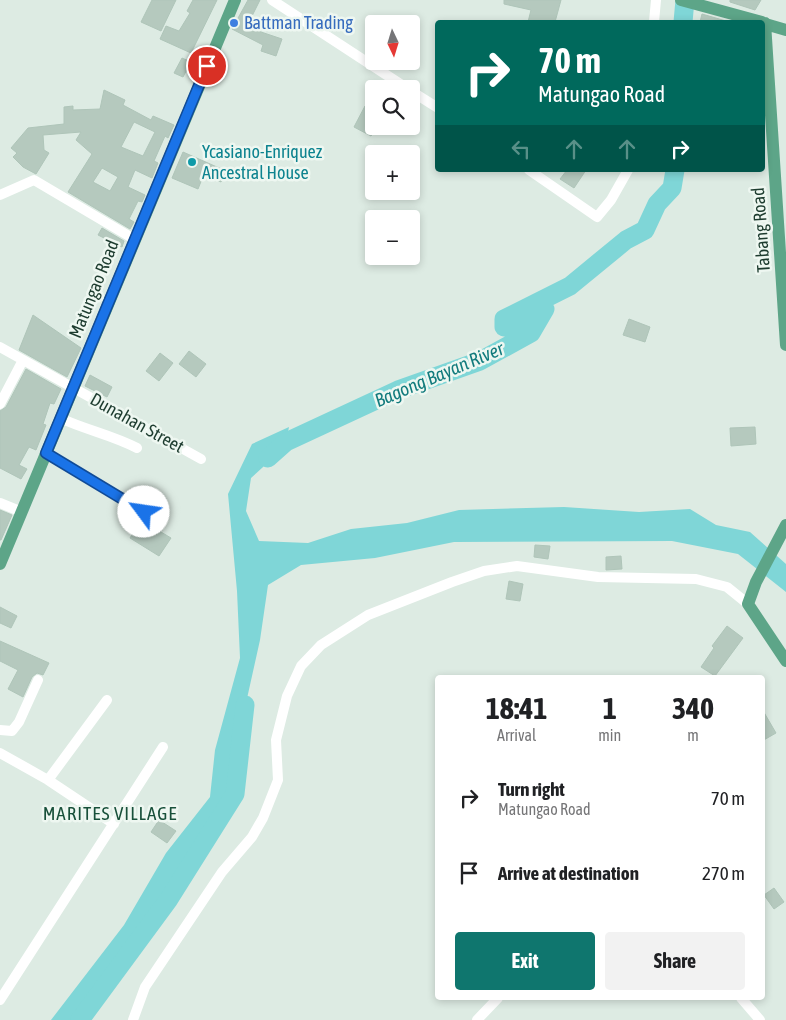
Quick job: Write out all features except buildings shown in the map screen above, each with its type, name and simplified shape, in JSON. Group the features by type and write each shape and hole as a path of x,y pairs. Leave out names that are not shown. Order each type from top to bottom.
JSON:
{"main road":[{"name":"Matungao Road","path":"0,564 235,0"},
{"path":"681,0 752,20"},
{"path":"765,24 786,30"},
{"name":"Tabang Road","path":"765,51 786,345"},
{"path":"786,525 756,582 748,604 786,661"}],"street":[{"path":"272,0 395,80"},
{"path":"654,20 656,0"},
{"path":"420,96 435,106"},
{"path":"532,172 597,217 611,200 627,172"},
{"path":"0,195 34,180 134,239"},
{"name":"Dunahan Street","path":"0,348 201,459"},
{"path":"0,404 23,360"},
{"path":"60,418 88,431 98,431 137,448"},
{"path":"46,453 144,512"},
{"path":"0,502 22,512"},
{"path":"132,1020 145,987 222,872 252,837 263,818 278,780 276,740 287,696 302,666 321,645 368,616 384,609 484,571 517,566 598,576 696,578 727,587 748,604"},
{"path":"0,730 12,731 19,722 38,680"},
{"path":"48,780 107,700"},
{"path":"0,1000 163,747"},
{"path":"0,753 48,780 114,824"},
{"path":"477,1020 496,1000"},
{"path":"743,1000 760,1020"}],"water":[{"path":"289,427 285,447 251,478 246,511 259,541 308,543 351,529 407,523 459,510 564,507 639,512 690,509 716,525 750,532 786,564 786,592 738,554 672,541 454,542 375,558 301,565 268,585 260,640 238,739 227,813 197,845 171,900 122,954 84,1020 51,1020 124,925 166,853 210,797 215,750 240,658 237,591 228,494 252,444"}],"waterway":[{"name":"Bagong Bayan River","path":"683,20 685,0"},
{"name":"Bagong Bayan River","path":"268,458 286,442 398,390 480,361 531,333 545,309 504,327 504,319 570,286 626,240 645,230 657,204 672,188 675,172"},
{"path":"80,1020 169,899 235,794 245,705"}],"place":[{"name":"Battman Trading","path":"234,23"},
{"name":"Ycasiano-Enriquez Ancestral House","path":"192,162"}],"district":[{"name":"MARITES VILLAGE","path":"110,813"}],"route":[{"path":"144,512 46,453 207,66"}]}
